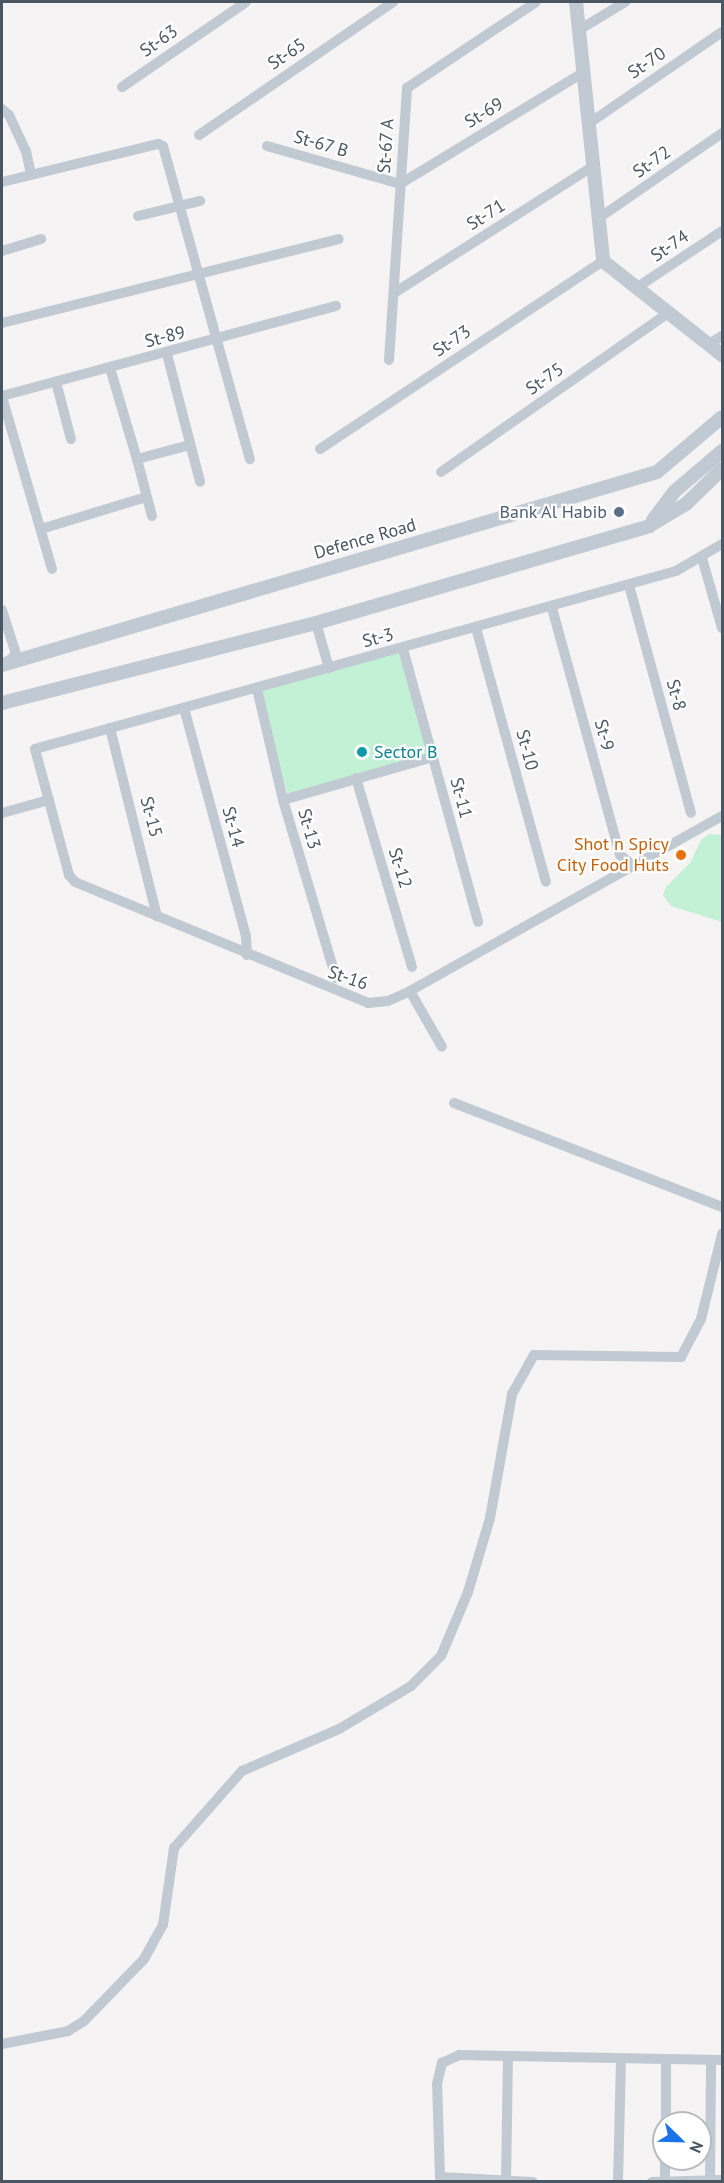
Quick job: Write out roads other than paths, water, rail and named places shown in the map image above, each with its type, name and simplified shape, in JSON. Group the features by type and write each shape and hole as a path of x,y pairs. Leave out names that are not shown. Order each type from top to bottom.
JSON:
{"street":[{"name":"St-63","path":"122,87 246,2"},
{"name":"St-65","path":"199,135 393,2"},
{"name":"St-67 A","path":"389,360 407,88 536,2"},
{"path":"576,2 591,122 603,261 723,355"},
{"path":"579,30 625,2"},
{"name":"St-70","path":"591,122 723,32"},
{"name":"St-69","path":"400,184 584,72"},
{"path":"2,109 9,115 22,142 31,174"},
{"name":"St-72","path":"599,218 723,132"},
{"path":"2,182 160,144 250,459"},
{"name":"St-67 B","path":"267,146 400,184"},
{"name":"St-71","path":"394,293 595,165"},
{"path":"138,216 200,201"},
{"name":"St-74","path":"636,288 723,231"},
{"path":"2,251 41,239"},
{"path":"2,323 197,272 339,239"},
{"name":"St-73","path":"320,449 603,261"},
{"name":"St-89","path":"2,397 216,341 336,306"},
{"name":"St-75","path":"441,472 668,313"},
{"path":"709,344 723,336"},
{"path":"167,354 200,482"},
{"path":"110,368 152,516"},
{"path":"56,382 71,439"},
{"path":"2,397 52,569"},
{"name":"Defence Road","path":"5,663 657,472 723,417"},
{"path":"137,459 190,445"},
{"path":"648,526 672,494 723,451"},
{"path":"671,460 696,493"},
{"path":"2,703 316,623 648,526 681,506 723,469"},
{"path":"657,472 681,506"},
{"path":"41,529 146,496"},
{"name":"St-3","path":"35,749 552,608 629,585 702,558 723,544"},
{"path":"702,558 723,628"},
{"name":"St-8","path":"629,585 691,813"},
{"name":"St-9","path":"552,608 620,855 633,865"},
{"path":"2,610 16,654 5,663"},
{"path":"316,623 329,668"},
{"name":"St-10","path":"476,628 546,882"},
{"name":"St-11","path":"403,649 478,922"},
{"name":"St-13","path":"257,689 283,800 336,978"},
{"name":"St-14","path":"184,708 246,936 247,955"},
{"name":"St-15","path":"110,728 157,916"},
{"name":"St-16","path":"35,749 69,875 75,882 247,955 368,1003 388,1001 410,991 723,816"},
{"path":"283,800 433,757"},
{"name":"St-12","path":"356,778 412,967"},
{"path":"2,813 49,800"},
{"path":"410,991 442,1047"},
{"path":"454,1103 723,1208"},
{"path":"2,2044 68,2031 84,2021 144,1959 163,1925 174,1848 242,1771 339,1729 411,1686 441,1656 468,1592 490,1518 512,1394 534,1355 681,1357 701,1319 723,1234"},
{"path":"533,2181 440,2177 437,2084 442,2063 459,2055 662,2062 666,2059 717,2060 710,2181"},
{"path":"506,2179 508,2056"},
{"path":"666,2059 666,2111"},
{"path":"618,2181 621,2061"},
{"path":"652,2181 723,2180"}],"place":[{"name":"Bank Al Habib","path":"619,512"},
{"name":"Sector B","path":"362,752"},
{"name":"Shot n Spicy City Food Huts","path":"681,855"}]}
